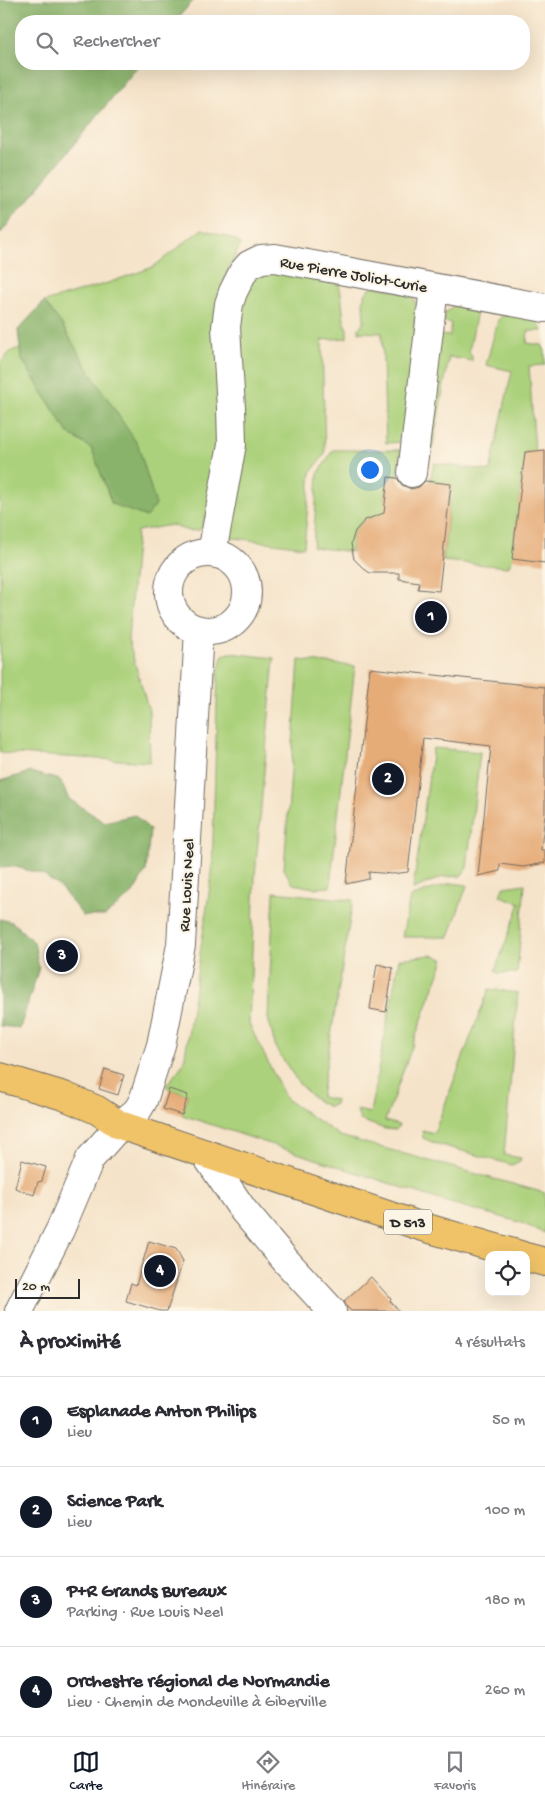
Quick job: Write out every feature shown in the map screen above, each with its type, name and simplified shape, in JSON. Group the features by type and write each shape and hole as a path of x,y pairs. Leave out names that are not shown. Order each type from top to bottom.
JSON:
{"main road":[{"name":"D 513","path":"0,1077 64,1096 97,1110 120,1125 420,1226 506,1251"},
{"name":"D 513","path":"0,1096 94,1125 120,1125"},
{"path":"530,1257 545,1262"}],"street":[{"name":"Rue Pierre Joliot-Curie","path":"212,553 232,444 227,316 233,292 243,272 250,265 261,259 275,258 545,308"},
{"path":"412,473 434,288"},
{"path":"212,553 222,556 239,568 247,591 245,603 240,614 224,627 215,630 199,630 189,626 173,610 169,588 171,578 183,562 192,556 212,553"},
{"name":"Rue Louis Neel","path":"19,1311 60,1230 90,1159 120,1125 137,1110 147,1093 162,1044 181,945 199,630"},
{"path":"205,1154 243,1210 332,1311"}],"green space":[{"path":"0,0 194,0 180,15 15,15 15,70 135,70 0,234"},
{"path":"202,229 231,238 241,244 225,277 219,450 212,501 200,530 188,531 171,525 137,531 128,640 149,711 150,762 0,753 0,363 11,351 20,348 21,358 68,433 92,449 112,504 88,369 61,323 44,302 153,267"},
{"path":"264,270 333,279 339,284 344,321 347,329 347,338 322,340 325,454 311,472 304,547 227,537 237,309 255,277"},
{"path":"374,286 407,293 414,299 417,308 412,350 416,367 409,379 404,442 386,443 382,333 359,332 359,328 364,322 364,297 369,289"},
{"path":"44,302 61,323 88,369 138,445 156,505 146,517 112,504 92,449 68,433 21,358 18,330"},
{"path":"454,305 474,308 476,316 469,352 472,361 449,357 431,456 429,456 439,335 450,336 451,323 442,321 446,312"},
{"path":"504,314 526,315 535,320 542,331 528,331 527,343 542,345 545,351 545,365 529,366 535,452 525,452 513,558 508,567 443,561 451,485 430,482 434,463 490,471 512,371 486,365 498,320"},
{"path":"333,450 401,450 397,478 388,478 385,501 389,517 373,517 361,524 353,536 352,552 313,547 318,474"},
{"path":"230,653 274,658 255,876 249,1024 286,1099 340,1136 545,1193 545,1233 519,1222 443,1201 182,1115 188,1095 169,1089 166,1086 183,1064 185,1056 212,873 218,671 223,655"},
{"path":"299,660 355,666 330,887 314,888 293,884 284,869"},
{"path":"433,748 480,752 467,868 461,876 443,877 413,889"},
{"path":"30,772 60,780 69,799 104,822 135,815 150,830 146,871 133,893 105,916 83,916 61,888 42,874 12,866 0,868 0,781"},
{"path":"451,883 467,885 449,937 402,937 410,897"},
{"path":"525,884 517,973 499,973 495,971 520,903 500,896 503,887"},
{"path":"274,892 353,900 321,1097 336,1100 335,1104 329,1107 317,1101 300,1085 276,1049 268,1018"},
{"path":"0,919 12,922 34,942 39,968 20,1028 0,1026"},
{"path":"431,955 444,959 385,1121 399,1125 396,1130 385,1129 360,1120 357,1110 370,1113 399,959"},
{"path":"489,989 518,993 504,1155 521,1158 520,1161 512,1165 434,1143 423,1138 422,1130 434,1133"}],"building":[{"path":"545,450 545,563 512,559 525,452"},
{"path":"388,477 397,478 402,485 411,489 419,487 425,481 451,484 439,591 418,589 419,582 399,579 399,573 370,573 354,559 351,544 355,531 365,520 384,513"},
{"path":"370,668 545,687 545,813 541,850 545,850 545,863 523,867 500,864 500,871 478,876 491,746 423,738 408,872 392,874 369,872 369,879 346,884"},
{"path":"377,964 393,968 386,1012 370,1009"},
{"path":"105,1069 124,1075 118,1095 99,1089"},
{"path":"169,1089 188,1095 182,1115 163,1109"},
{"path":"22,1160 46,1167 42,1181 38,1182 34,1195 15,1188"},
{"path":"149,1241 176,1249 183,1261 167,1311 160,1311 126,1301 131,1283 136,1285"},
{"path":"371,1277 399,1311 351,1311 346,1306 344,1301"}],"place":[{"name":"Esplanade Anton Philips","path":"431,617"},
{"name":"Science Park","path":"388,779"},
{"name":"P+R Grands Bureaux","path":"62,956"},
{"name":"Orchestre régional de Normandie","path":"160,1271"}]}
